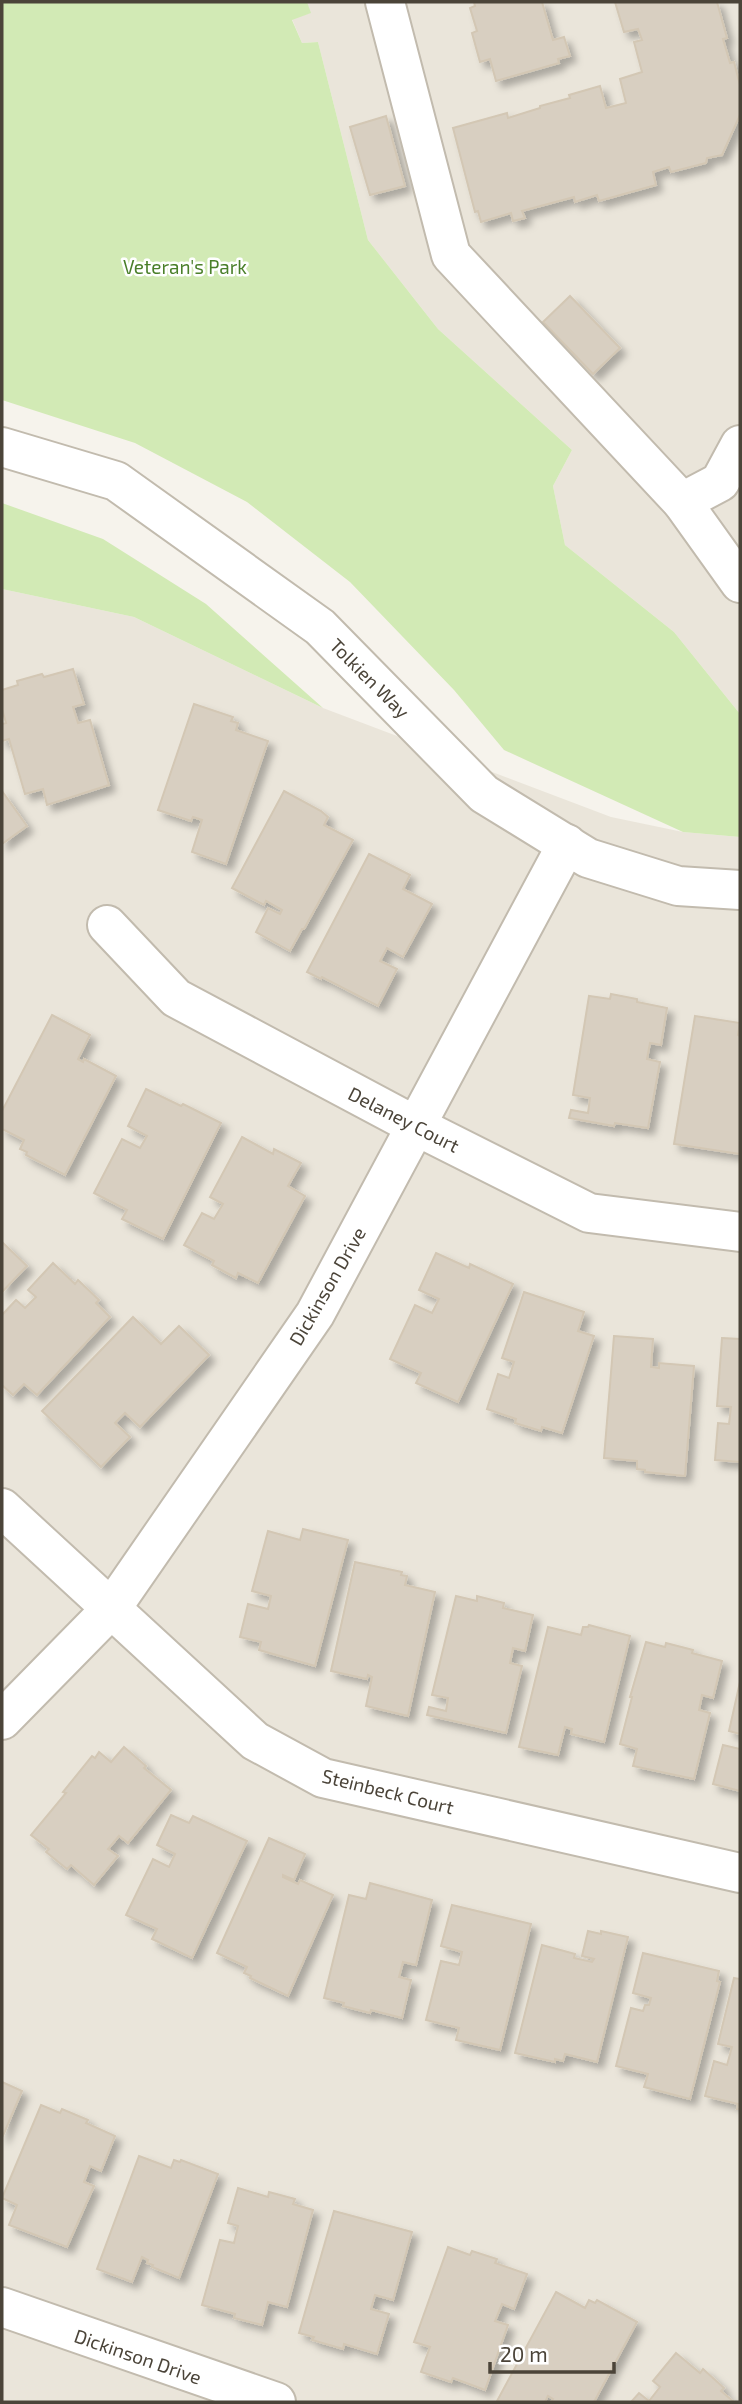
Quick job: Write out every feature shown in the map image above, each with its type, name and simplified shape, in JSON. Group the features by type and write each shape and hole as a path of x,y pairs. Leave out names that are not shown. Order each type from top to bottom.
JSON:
{"street":[{"path":"385,2 451,255 682,502 740,583"},
{"path":"682,502 720,482 740,445"},
{"name":"Tolkien Way","path":"2,447 116,481 320,628 484,794 589,858 678,886 740,890"},
{"name":"Dickinson Drive","path":"2,1720 111,1609 315,1314 567,844"},
{"name":"Delaney Court","path":"107,925 176,998 416,1126 589,1213 740,1232"},
{"name":"Steinbeck Court","path":"2,1508 255,1741 323,1778 740,1873"},
{"name":"Dickinson Drive","path":"2,2307 276,2402"}],"shaded area":[{"path":"307,2 740,2 740,714 674,632 565,545 553,486 572,450 438,329 368,240 318,42 302,43 292,19 310,13"},
{"path":"2,589 134,617 323,708 611,817 683,832 740,837 740,2402 2,2402"}],"green space":[{"name":"Veteran's Park","path":"2,2 307,2 311,13 292,20 302,43 318,42 368,240 438,329 572,450 553,486 565,545 674,632 740,714 740,837 683,832 504,750 454,690 350,582 247,502 135,443 2,400"},
{"path":"2,503 103,539 206,604 323,708 134,617 2,589"}],"building":[{"path":"474,2 542,2 553,40 564,37 570,56 558,59 559,63 496,81 490,59 480,62 472,33 477,31 470,8 475,6"},
{"path":"615,2 717,2 727,38 723,39 730,63 734,62 740,85 740,115 722,155 707,158 706,163 671,172 669,167 653,172 656,185 599,201 597,195 575,202 574,197 522,211 525,218 513,221 511,213 481,222 478,211 475,212 453,128 507,113 508,118 600,86 606,108 626,103 620,79 642,72 634,42 642,40 638,29 624,32"},
{"path":"386,116 405,186 370,195 350,127"},
{"path":"570,296 620,348 593,374 543,322"},
{"path":"73,669 84,704 73,707 78,723 90,720 109,785 47,805 43,789 25,794 9,739 2,741 2,724 6,723 2,709 2,690 18,685 17,681"},
{"path":"194,704 233,717 231,721 238,723 236,730 268,741 226,864 192,852 202,820 193,817 191,821 158,810"},
{"path":"2,791 27,826 2,844"},
{"path":"284,791 321,811 328,817 324,825 353,840 290,951 256,932 268,908 280,914 282,910 266,901 264,905 232,888"},
{"path":"369,854 410,875 403,889 432,904 403,957 387,948 380,961 397,969 378,1006 307,972"},
{"path":"611,994 667,1008 661,1045 650,1043 647,1059 660,1062 648,1128 615,1123 614,1126 569,1118 571,1110 588,1113 590,1098 573,1095 589,996 610,999"},
{"path":"52,1015 90,1035 78,1059 83,1062 84,1059 116,1076 65,1175 26,1155 27,1152 20,1149 24,1140 2,1129 2,1111"},
{"path":"695,1016 740,1023 740,1154 674,1144"},
{"path":"146,1089 221,1123 163,1239 122,1219 127,1210 94,1193 122,1139 140,1148 147,1136 128,1126"},
{"path":"242,1137 273,1154 274,1149 301,1163 288,1186 305,1196 258,1283 238,1273 236,1278 212,1265 214,1261 184,1245 202,1213 214,1219 223,1204 210,1197"},
{"path":"2,1242 27,1266 2,1292"},
{"path":"436,1253 469,1268 470,1264 513,1284 458,1402 416,1383 421,1373 390,1359 415,1305 432,1313 439,1299 419,1290"},
{"path":"53,1263 75,1284 78,1280 99,1300 96,1303 110,1317 37,1395 24,1384 13,1395 2,1385 2,1315 16,1300 25,1308 36,1297 28,1290"},
{"path":"524,1292 584,1312 578,1331 594,1336 562,1433 542,1427 541,1431 515,1423 516,1419 487,1409 498,1374 509,1378 514,1362 502,1358"},
{"path":"133,1317 161,1344 179,1326 209,1355 140,1427 125,1413 115,1423 130,1437 101,1467 42,1411"},
{"path":"614,1336 653,1339 651,1367 659,1368 659,1363 694,1366 685,1476 645,1472 637,1469 637,1461 604,1458"},
{"path":"722,1338 740,1339 740,1462 715,1460 718,1423 729,1424 731,1407 717,1406"},
{"path":"303,1529 348,1540 315,1666 259,1650 261,1642 240,1637 248,1604 268,1609 271,1596 252,1591 268,1531 300,1540"},
{"path":"355,1562 402,1572 401,1575 407,1576 405,1585 435,1592 408,1716 366,1706 372,1677 368,1675 367,1679 331,1671"},
{"path":"456,1596 477,1601 477,1596 504,1603 503,1608 533,1615 525,1651 513,1648 510,1663 522,1666 506,1733 427,1715 429,1707 446,1711 448,1698 432,1695"},
{"path":"589,1625 630,1636 604,1742 571,1734 572,1729 565,1727 558,1755 519,1747 548,1627 581,1635 583,1627"},
{"path":"646,1642 665,1647 666,1643 722,1661 713,1698 702,1695 699,1710 710,1713 694,1779 633,1766 637,1749 620,1744"},
{"path":"740,1682 740,1734 729,1731"},
{"path":"723,1745 740,1749 740,1791 713,1784"},
{"path":"124,1747 171,1790 128,1843 119,1836 108,1849 118,1856 94,1885 71,1865 67,1869 46,1852 49,1849 31,1835 92,1756 95,1758 99,1752 111,1762"},
{"path":"171,1815 189,1823 193,1816 247,1841 192,1958 152,1939 157,1929 126,1915 153,1859 169,1867 175,1854 157,1845"},
{"path":"269,1838 305,1854 294,1880 283,1877 298,1884 300,1880 333,1895 288,1996 250,1978 251,1976 244,1973 247,1967 217,1953"},
{"path":"370,1883 432,1900 416,1965 403,1962 399,1977 411,1980 402,2018 371,2010 370,2013 324,1998 349,1895 366,1899"},
{"path":"452,1905 531,1924 500,2050 456,2040 459,2028 426,2020 441,1961 459,1965 462,1952 441,1946"},
{"path":"588,1931 628,1937 597,2062 565,2054 563,2061 555,2059 555,2062 515,2053 542,1945 575,1954 574,1958 592,1962 594,1959 582,1956"},
{"path":"643,1953 719,1971 717,1981 720,1982 690,2099 644,2087 648,2074 616,2066 631,2008 643,2011 651,1998 633,1993"},
{"path":"734,1978 740,1979 740,2109 737,2109 738,2104 705,2096 714,2061 727,2065 732,2047 718,2044"},
{"path":"2,2082 22,2091 2,2138"},
{"path":"41,2105 60,2113 62,2109 115,2136 101,2171 90,2166 84,2182 94,2186 67,2247 9,2225 17,2205 2,2198"},
{"path":"139,2156 171,2168 174,2160 181,2160 218,2174 179,2278 152,2267 153,2265 147,2263 148,2260 142,2257 132,2282 97,2269"},
{"path":"238,2188 268,2197 269,2192 295,2199 293,2204 313,2210 287,2307 268,2302 262,2325 234,2318 235,2314 202,2305 220,2240 234,2243 238,2226 228,2223"},
{"path":"334,2211 412,2232 393,2300 375,2295 371,2309 389,2314 377,2354 344,2344 343,2349 312,2340 314,2337 299,2333"},
{"path":"448,2247 470,2255 472,2251 497,2259 495,2263 527,2274 514,2309 502,2304 495,2321 508,2325 485,2390 453,2378 451,2382 421,2372 430,2347 414,2342"},
{"path":"556,2292 585,2308 589,2300 595,2303 597,2300 637,2322 594,2402 551,2402 553,2399 548,2396 545,2402 497,2401"},
{"path":"676,2353 700,2373 703,2369 724,2388 721,2391 734,2402 631,2402 639,2393 649,2401 660,2387 653,2381"}]}
